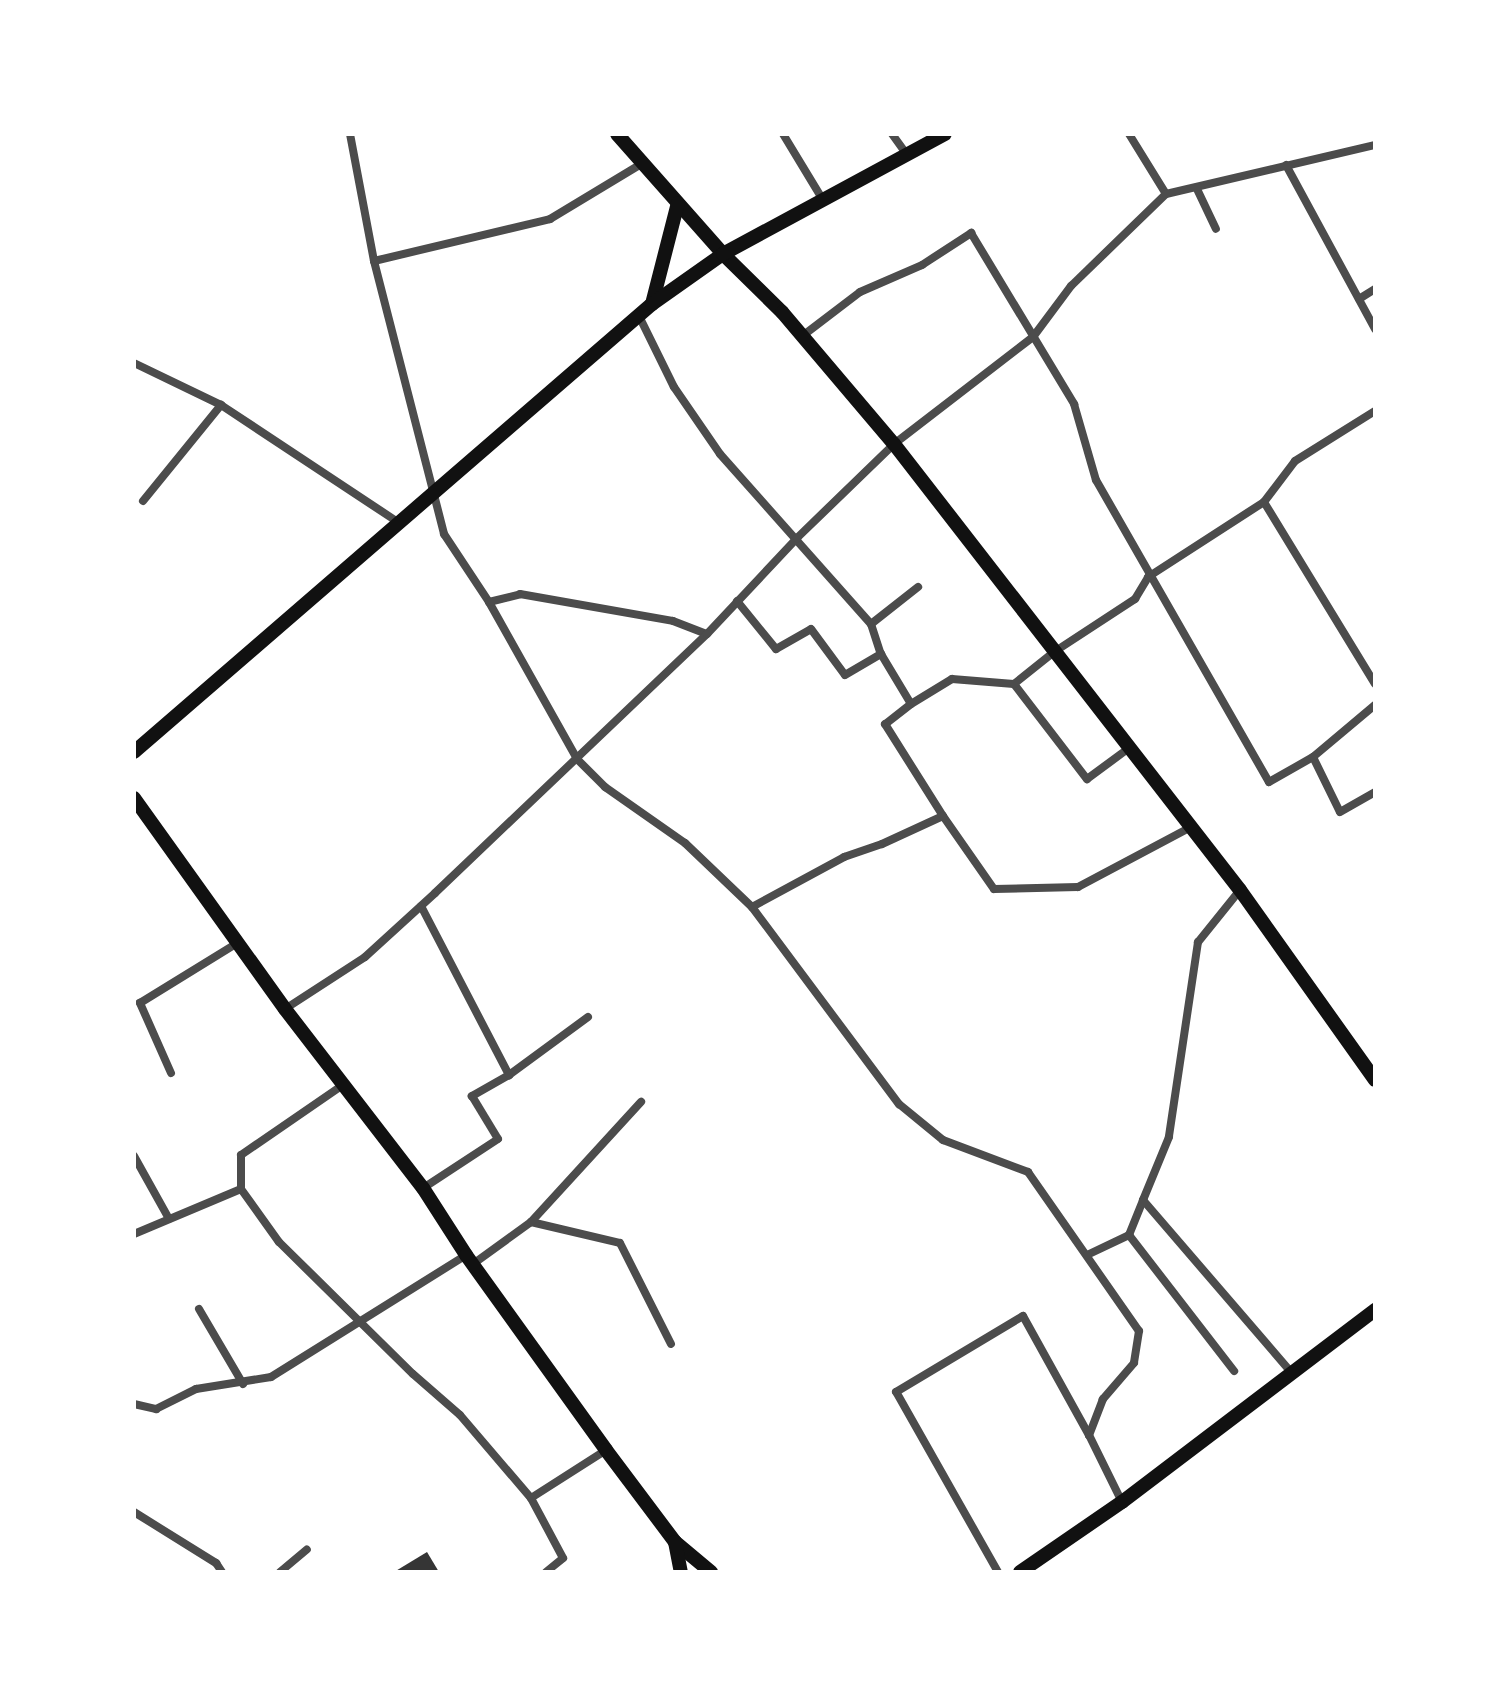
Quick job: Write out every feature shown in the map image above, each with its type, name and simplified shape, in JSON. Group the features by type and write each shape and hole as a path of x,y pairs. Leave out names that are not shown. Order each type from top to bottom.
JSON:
{"main road":[{"path":"617,134 723,254 782,312 894,444 1240,890 1375,1080"},
{"path":"134,752 652,304 723,254 945,134"},
{"path":"652,304 678,203"},
{"path":"134,798 285,1009 423,1188 469,1260 606,1450 675,1542 711,1572"},
{"path":"1020,1572 1122,1502 1290,1371 1375,1310"},
{"path":"675,1542 681,1572"}],"street":[{"path":"350,134 374,261 444,534 489,602 577,759 605,787 685,843 752,907 899,1104 943,1140 1028,1172 1139,1331 1134,1363 1103,1399 1089,1435"},
{"path":"783,134 823,200"},
{"path":"892,134 907,155"},
{"path":"1129,134 1166,194"},
{"path":"285,1009 365,957 421,906 707,634 797,538 894,444 1033,337 1071,286 1166,194 1375,145"},
{"path":"374,261 550,219 641,164"},
{"path":"1286,165 1375,329"},
{"path":"1197,189 1216,229"},
{"path":"801,338 860,292 922,265 971,233 1074,404 1096,480 1148,577 1269,782 1313,757 1375,705"},
{"path":"1359,299 1375,289"},
{"path":"639,316 674,387 720,454 871,624 881,654 911,704"},
{"path":"134,363 221,405 398,522"},
{"path":"143,501 221,405"},
{"path":"1191,827 1078,887 994,889 885,724 952,679 1014,684 1054,652 1135,599 1148,577 1264,502 1295,461 1375,411"},
{"path":"1264,502 1375,684"},
{"path":"871,624 918,587"},
{"path":"489,602 520,594 673,621 707,634"},
{"path":"737,601 776,649 811,629 845,675 881,654"},
{"path":"1014,684 1087,779 1129,748"},
{"path":"1313,757 1340,812 1375,792"},
{"path":"752,907 844,857 943,816"},
{"path":"1087,1255 1129,1235 1169,1137 1198,942 1240,890"},
{"path":"421,906 509,1075"},
{"path":"140,1003 239,942"},
{"path":"134,993 171,1073"},
{"path":"423,1188 498,1139 472,1096 509,1075 588,1017"},
{"path":"343,1085 241,1155 241,1189 279,1242 460,1415 531,1498 563,1558 546,1572"},
{"path":"134,1404 156,1409 196,1389 243,1384 271,1377 469,1260 531,1222 641,1102"},
{"path":"134,1156 169,1219"},
{"path":"134,1234 241,1189"},
{"path":"1143,1200 1290,1371"},
{"path":"531,1222 620,1243 671,1344"},
{"path":"1129,1235 1234,1371"},
{"path":"199,1309 243,1384"},
{"path":"998,1572 896,1392 1023,1316 1122,1502"},
{"path":"531,1498 606,1450"},
{"path":"134,1512 216,1563 222,1572"},
{"path":"280,1572 307,1549"}],"building":[{"path":"427,1552 439,1572 394,1572"}]}
